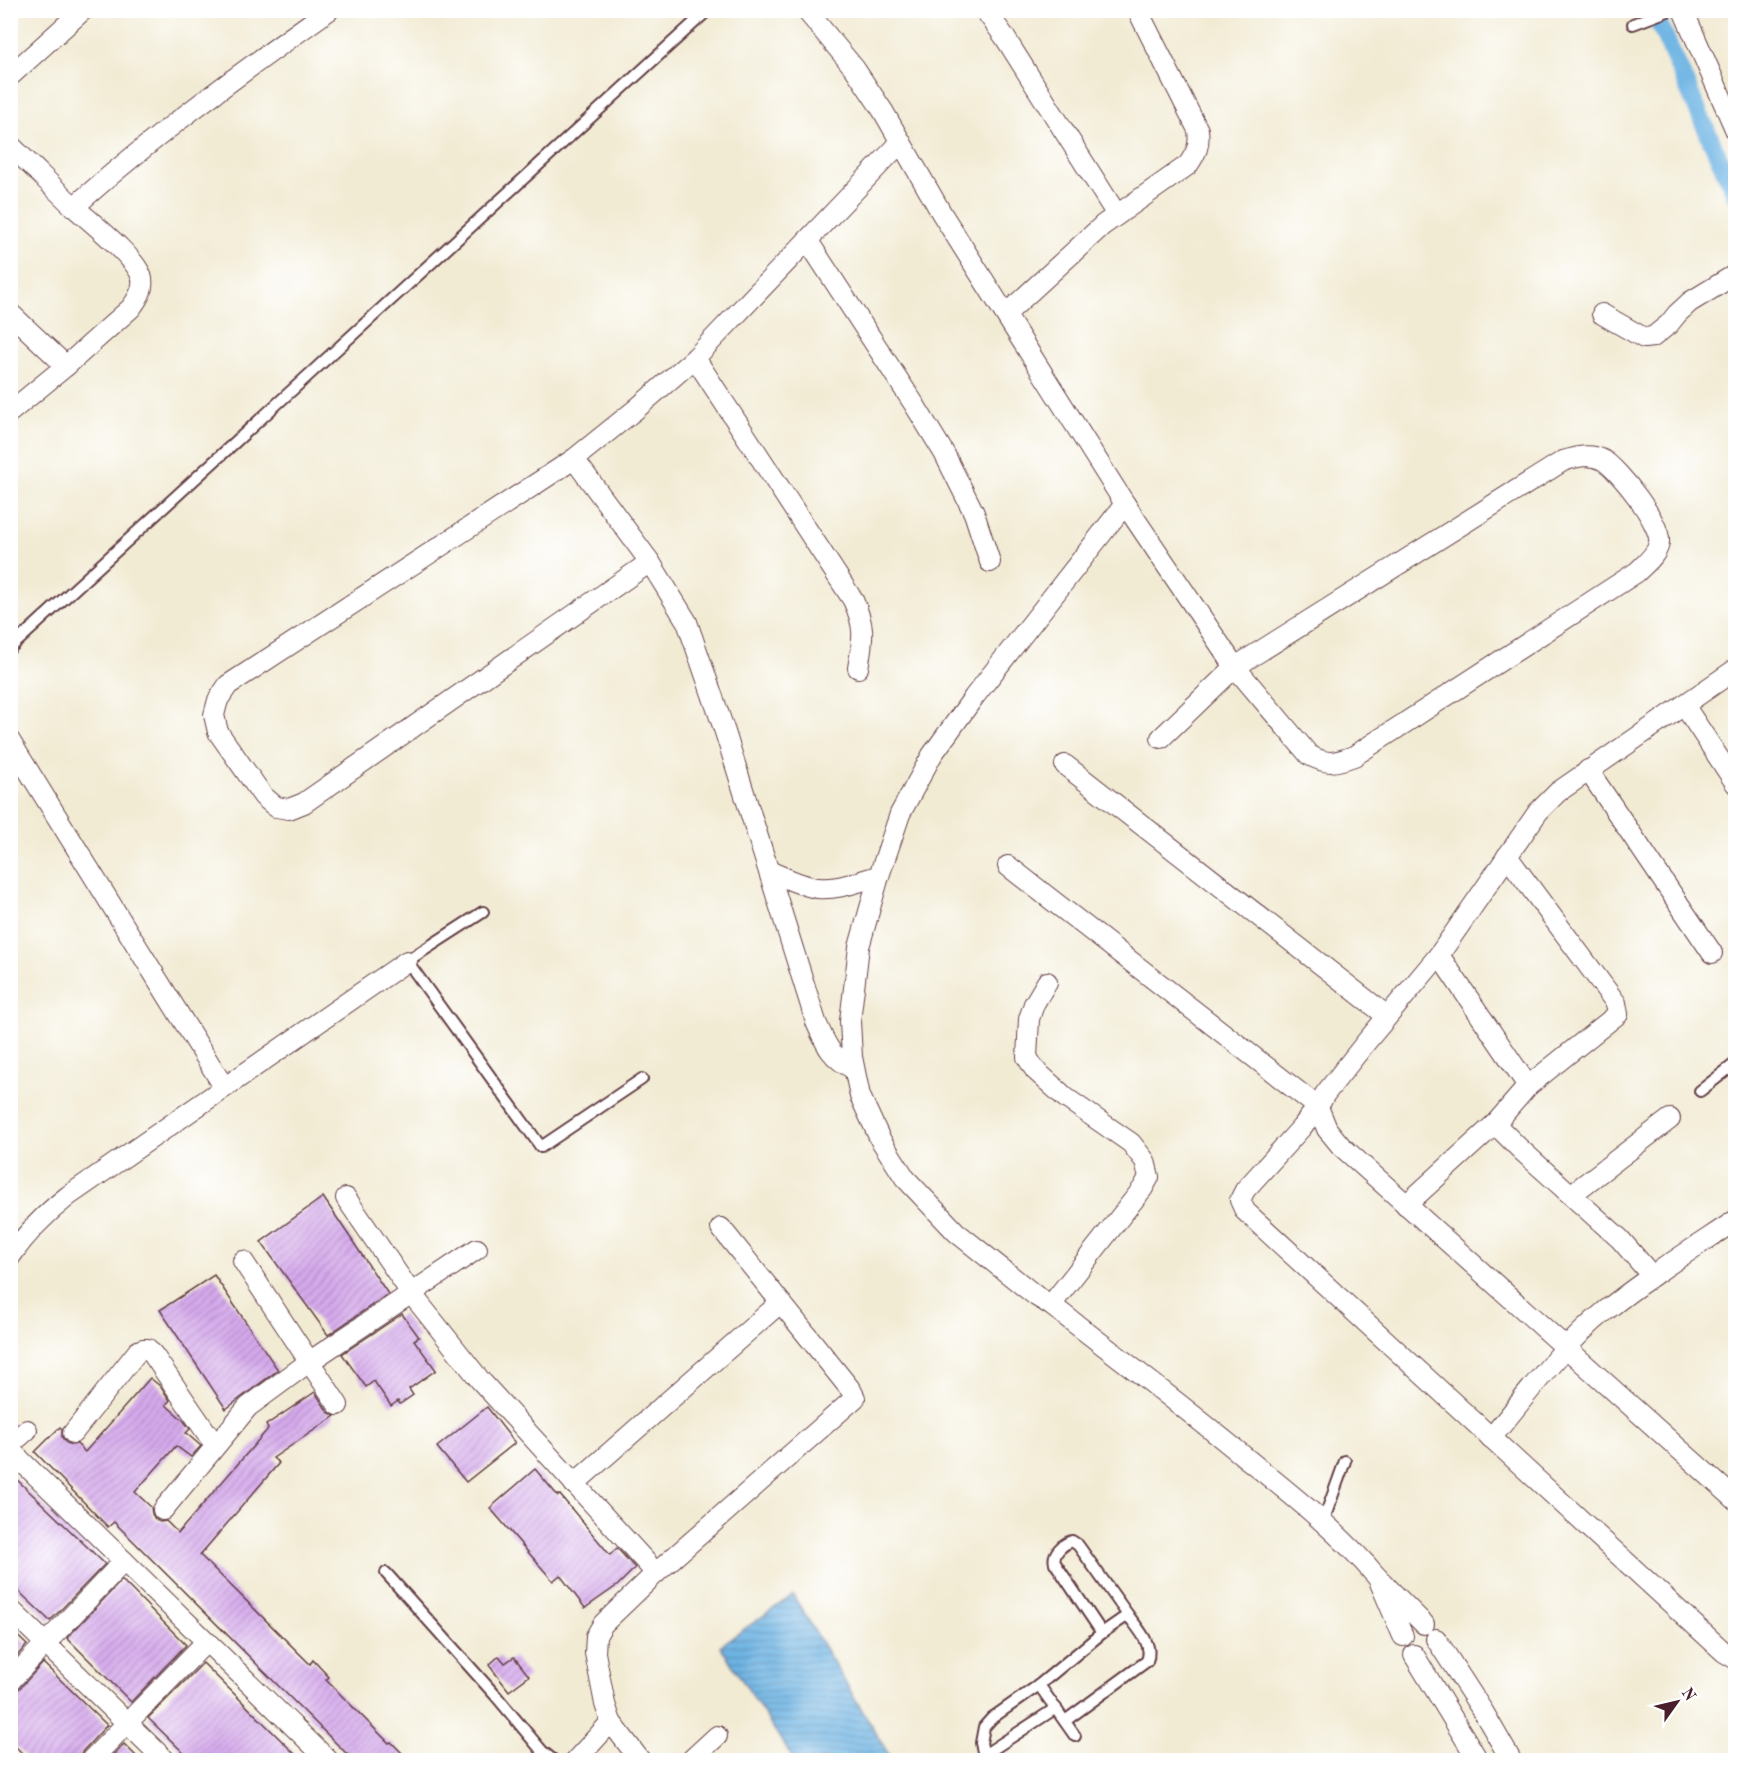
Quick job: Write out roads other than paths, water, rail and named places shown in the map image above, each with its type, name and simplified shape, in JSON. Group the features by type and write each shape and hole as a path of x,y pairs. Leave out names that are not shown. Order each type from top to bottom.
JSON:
{"street":[{"path":"10,76 83,10"},
{"path":"74,207 132,157 328,10"},
{"path":"806,10 855,69 883,111 942,214 1125,504 1235,667 1309,755 1320,761 1336,763 1354,756 1637,572 1654,555 1660,542 1653,519 1625,481 1603,460 1582,455 1563,461 1235,667 1161,738"},
{"path":"985,10 1004,36 1117,215"},
{"path":"1006,314 1117,215 1188,165 1196,154 1199,141 1198,130 1138,11"},
{"path":"1673,11 1736,131"},
{"path":"650,562 304,803 289,809 276,807 263,796 218,732 214,715 218,699 228,685 574,459 695,358 900,142"},
{"path":"10,145 133,262 142,280 138,299 131,308 10,412"},
{"path":"808,241 944,453 974,513 990,562"},
{"path":"1602,314 1644,338 1653,337 1690,302 1736,274"},
{"path":"10,313 66,366"},
{"path":"695,358 853,600 861,616 863,634 858,668"},
{"path":"574,459 650,562 687,622 725,732 816,1022 826,1045 841,1062 854,1070"},
{"path":"1125,504 974,697 932,755 900,814 879,876 859,947 850,1022 852,1057 860,1096 880,1139 905,1178 956,1232 1036,1296 1165,1392 1311,1510 1348,1545 1430,1631 1484,1713 1511,1761"},
{"path":"1736,669 1588,770 1558,792 1538,812 1439,955 1387,1016 1325,1094 1318,1107 1240,1198 1245,1211 1724,1652 1736,1659"},
{"path":"1684,705 1736,784"},
{"path":"10,741 224,1087"},
{"path":"1065,765 1387,1016"},
{"path":"1588,770 1712,953"},
{"path":"1406,1204 1495,1124 1528,1086 1618,1014 1616,1004 1507,856"},
{"path":"1008,866 1318,1107 1327,1129 1341,1146 1736,1500"},
{"path":"769,871 818,888 836,888 879,876"},
{"path":"1439,955 1528,1086"},
{"path":"10,1257 21,1240 43,1216 68,1196 407,961"},
{"path":"1047,982 1034,1004 1029,1019 1027,1058 1035,1070 1066,1098 1131,1143 1145,1161 1149,1177 1143,1188 1051,1305"},
{"path":"1572,1194 1670,1119"},
{"path":"1495,1124 1620,1239 1652,1276"},
{"path":"346,1198 411,1293 480,1380 656,1573"},
{"path":"1491,1438 1566,1349 1603,1313 1652,1276 1736,1220"},
{"path":"640,1761 611,1722 605,1704 595,1653 596,1636 603,1624 656,1573 855,1398 851,1390 721,1228"},
{"path":"163,1510 248,1407 309,1362 477,1249"},
{"path":"243,1261 338,1406"},
{"path":"574,1484 780,1302"},
{"path":"73,1432 138,1351 148,1349 215,1445"},
{"path":"27,1430 10,1448 326,1760"},
{"path":"10,1681 124,1562"},
{"path":"1378,1578 1403,1636"},
{"path":"10,1609 165,1761"},
{"path":"91,1761 206,1642"},
{"path":"1414,1655 1478,1761"},
{"path":"1459,1728 1484,1713"},
{"path":"576,1761 611,1722"},
{"path":"691,1761 717,1737"}],"lane":[{"path":"10,648 708,10"},
{"path":"1633,24 1673,11"},
{"path":"483,912 407,961 541,1147 642,1079"},
{"path":"1700,1091 1736,1063"},
{"path":"1323,1522 1345,1461"},
{"path":"1065,1721 1147,1660 1150,1654 1149,1647 1128,1615 1078,1545 1072,1541 1067,1543 1053,1558 1102,1633"},
{"path":"386,1573 553,1761"},
{"path":"1056,1708 984,1758 981,1743 984,1726 992,1718 1039,1685 1102,1633 1128,1615"},
{"path":"1039,1685 1075,1736"}],"water":[{"path":"793,1595 892,1760 794,1760 720,1646"}],"waterway":[{"path":"1653,10 1736,196"}]}
